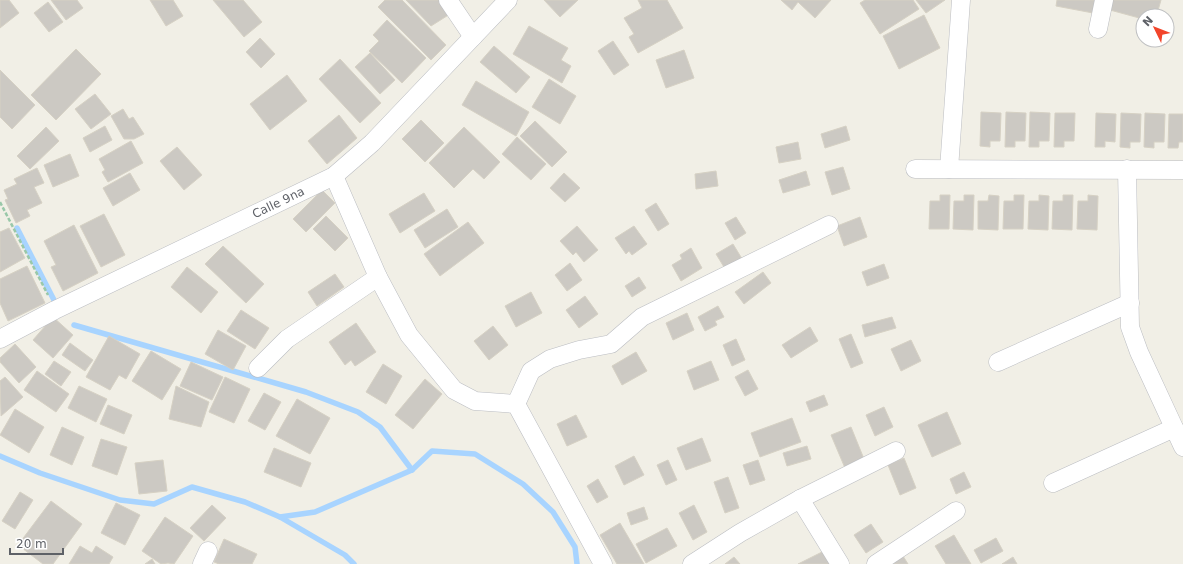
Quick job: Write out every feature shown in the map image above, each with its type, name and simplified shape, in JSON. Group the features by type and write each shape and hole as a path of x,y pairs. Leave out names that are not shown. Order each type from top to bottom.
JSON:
{"street":[{"path":"448,0 473,37"},
{"name":"Calle 9na","path":"0,339 55,310 334,176 372,143 508,0"},
{"path":"949,169 961,0"},
{"path":"1098,29 1104,0"},
{"path":"915,169 1183,170"},
{"path":"1127,169 1130,326 1139,352 1183,447"},
{"path":"334,176 378,277 409,335 454,390 475,401 516,404"},
{"path":"516,404 531,371 550,359 579,350 611,344 642,318 829,224"},
{"path":"258,368 287,339 378,277"},
{"path":"998,362 1130,303"},
{"path":"516,404 603,564"},
{"path":"1053,483 1174,428"},
{"path":"692,564 740,533 800,499 896,451"},
{"path":"800,499 840,564"},
{"path":"876,564 956,511"}],"path":[{"path":"0,202 55,310"}],"building":[{"path":"0,0 9,0 19,13 0,28"},
{"path":"51,0 77,0 83,8 66,20"},
{"path":"150,0 173,0 183,16 166,26"},
{"path":"213,0 243,0 262,22 244,37"},
{"path":"385,0 402,0 446,45 431,60 378,7"},
{"path":"406,0 439,0 450,14 431,26"},
{"path":"544,0 578,0 560,17"},
{"path":"638,0 667,0 683,28 638,53 629,37 634,34 624,18 642,8"},
{"path":"781,0 831,0 815,18 798,2 792,10"},
{"path":"865,0 913,0 919,9 880,34 860,3"},
{"path":"916,0 945,0 926,13"},
{"path":"1057,0 1096,0 1093,13 1056,6"},
{"path":"1113,0 1161,0 1159,8 1135,8 1135,17 1110,10"},
{"path":"48,2 63,22 49,32 34,13"},
{"path":"924,15 940,48 899,69 883,36"},
{"path":"387,20 426,58 402,83 369,51 379,41 373,35"},
{"path":"529,26 568,48 561,60 571,66 562,83 513,54"},
{"path":"260,38 275,54 261,68 246,52"},
{"path":"613,41 629,65 614,75 598,51"},
{"path":"494,46 530,77 516,93 480,62"},
{"path":"76,49 101,74 56,120 31,95"},
{"path":"684,50 694,78 666,88 656,60"},
{"path":"370,53 395,80 380,94 355,67"},
{"path":"340,59 381,103 360,123 319,79"},
{"path":"0,70 35,105 12,129 0,117"},
{"path":"287,75 307,101 270,130 250,104"},
{"path":"549,79 576,96 560,124 532,107"},
{"path":"476,81 529,112 516,136 462,105"},
{"path":"95,94 111,114 91,129 75,109"},
{"path":"123,109 129,119 133,117 144,134 134,139 124,139 111,116"},
{"path":"981,112 1001,113 1000,141 990,141 990,147 980,146"},
{"path":"1006,112 1026,113 1025,141 1015,141 1015,147 1005,147"},
{"path":"1030,112 1050,113 1049,141 1039,141 1039,147 1029,147"},
{"path":"1055,113 1075,113 1074,141 1064,141 1064,147 1054,147"},
{"path":"1096,113 1116,114 1115,142 1105,141 1105,147 1095,147"},
{"path":"1121,113 1141,114 1140,142 1130,142 1130,148 1120,147"},
{"path":"1145,113 1165,114 1164,142 1154,142 1154,148 1144,147"},
{"path":"1169,114 1183,114 1183,142 1179,142 1178,148 1168,148"},
{"path":"339,115 357,138 327,164 308,141"},
{"path":"421,120 444,143 425,162 402,139"},
{"path":"535,121 567,152 552,167 520,136"},
{"path":"105,126 112,140 90,152 83,138"},
{"path":"846,126 850,140 825,148 821,134"},
{"path":"46,127 59,141 30,169 17,156"},
{"path":"464,127 500,162 484,179 473,169 454,188 429,163"},
{"path":"517,137 546,164 531,180 502,154"},
{"path":"131,141 143,163 108,182 102,172 105,170 99,159"},
{"path":"798,142 801,159 779,163 776,147"},
{"path":"177,147 202,175 184,190 160,161"},
{"path":"70,154 79,176 53,187 44,165"},
{"path":"843,167 850,189 832,195 825,172"},
{"path":"37,168 44,183 34,187 42,203 27,210 30,216 16,223 5,200 8,199 4,190 17,184 14,179"},
{"path":"716,171 718,186 696,189 695,174"},
{"path":"806,171 810,185 783,193 779,180"},
{"path":"130,173 140,190 113,206 103,188"},
{"path":"564,173 580,188 565,202 550,188"},
{"path":"322,190 335,203 306,232 293,219"},
{"path":"424,193 435,211 400,233 389,214"},
{"path":"940,195 950,195 949,229 929,229 930,201 940,201"},
{"path":"964,195 974,195 973,230 953,229 954,201 964,201"},
{"path":"989,195 999,196 998,230 978,229 978,201 988,201"},
{"path":"1014,195 1024,195 1023,229 1003,229 1004,201 1014,201"},
{"path":"1039,195 1049,196 1048,230 1028,229 1029,201 1039,201"},
{"path":"1063,195 1073,195 1072,230 1052,229 1053,201 1063,201"},
{"path":"1088,195 1098,196 1097,230 1077,229 1078,201 1088,201"},
{"path":"656,203 669,224 658,231 645,210"},
{"path":"447,209 458,227 425,248 414,230"},
{"path":"104,214 125,255 101,267 80,226"},
{"path":"326,216 348,238 335,251 313,229"},
{"path":"736,217 746,233 735,240 725,223"},
{"path":"860,217 867,237 844,246 837,226"},
{"path":"468,222 484,243 440,276 424,254"},
{"path":"74,225 98,273 63,291 51,267 56,265 44,241"},
{"path":"577,226 598,250 584,262 576,252 573,255 560,241"},
{"path":"634,226 647,244 632,255 629,251 626,254 615,238"},
{"path":"9,228 25,258 0,272 0,232"},
{"path":"733,244 744,262 727,272 716,254"},
{"path":"223,246 264,284 246,303 205,264"},
{"path":"691,248 702,268 681,281 672,265 682,259 680,255"},
{"path":"570,263 582,280 567,291 555,275"},
{"path":"884,264 889,278 867,286 862,272"},
{"path":"27,266 45,303 8,321 0,303 0,279"},
{"path":"187,267 218,292 201,313 171,287"},
{"path":"763,272 771,283 744,304 735,292"},
{"path":"335,274 344,287 317,306 308,292"},
{"path":"639,277 646,288 632,297 625,286"},
{"path":"531,292 542,313 516,327 505,306"},
{"path":"585,296 598,314 579,328 566,310"},
{"path":"718,306 724,317 715,321 717,325 705,331 698,317"},
{"path":"241,310 269,328 255,349 227,331"},
{"path":"687,313 694,330 673,340 666,323"},
{"path":"53,317 73,335 53,358 33,340"},
{"path":"892,317 896,328 865,337 862,325"},
{"path":"356,323 376,352 355,366 351,360 345,365 329,342"},
{"path":"493,326 508,345 489,360 474,341"},
{"path":"810,327 818,341 791,358 782,345"},
{"path":"218,330 246,346 233,370 205,354"},
{"path":"851,334 863,363 851,368 839,339"},
{"path":"109,336 140,354 126,379 119,375 110,390 86,377"},
{"path":"736,339 745,360 732,366 723,345"},
{"path":"911,340 921,361 901,371 891,349"},
{"path":"70,343 93,360 85,371 62,355"},
{"path":"15,344 36,367 19,383 0,362 0,358"},
{"path":"151,351 181,369 162,400 132,381"},
{"path":"636,352 647,371 622,385 612,366"},
{"path":"54,361 71,372 61,386 45,374"},
{"path":"711,361 719,380 694,390 687,371"},
{"path":"191,362 223,377 212,400 180,386"},
{"path":"383,364 402,376 386,404 366,392"},
{"path":"748,370 758,389 745,396 735,377"},
{"path":"37,371 69,394 56,412 24,390"},
{"path":"5,377 23,397 1,416 0,381"},
{"path":"225,377 250,389 234,423 209,412"},
{"path":"425,379 442,394 413,429 395,415"},
{"path":"79,386 107,399 96,422 68,408"},
{"path":"176,386 209,402 201,427 169,419"},
{"path":"264,393 281,402 265,430 248,421"},
{"path":"824,395 828,405 810,412 806,402"},
{"path":"297,399 330,418 310,454 276,436"},
{"path":"108,405 132,415 124,434 100,424"},
{"path":"884,407 893,427 875,436 866,415"},
{"path":"15,409 44,427 29,453 0,435"},
{"path":"947,412 961,444 932,457 918,425"},
{"path":"576,415 587,437 567,446 557,424"},
{"path":"792,418 801,442 760,457 751,433"},
{"path":"62,427 84,437 72,465 50,455"},
{"path":"851,427 864,459 845,468 831,435"},
{"path":"702,438 711,461 686,470 677,448"},
{"path":"101,439 127,447 117,475 92,466"},
{"path":"807,446 811,459 787,466 783,453"},
{"path":"274,448 311,463 301,487 264,472"},
{"path":"634,456 644,475 624,485 615,466"},
{"path":"904,458 916,488 900,495 888,465"},
{"path":"163,460 167,491 139,494 135,463"},
{"path":"668,460 677,480 666,485 657,465"},
{"path":"758,460 765,480 750,485 743,465"},
{"path":"964,472 971,487 956,494 950,479"},
{"path":"728,477 739,508 725,513 714,482"},
{"path":"598,479 608,497 597,503 587,486"},
{"path":"20,492 33,500 15,529 2,521"},
{"path":"51,501 82,524 53,564 43,564 18,545"},
{"path":"116,503 140,515 125,545 101,533"},
{"path":"212,505 226,518 204,541 190,528"},
{"path":"694,505 707,532 693,540 679,513"},
{"path":"644,507 648,519 631,525 627,513"},
{"path":"165,517 193,536 174,564 161,564 142,551"},
{"path":"620,523 644,564 617,564 600,535"},
{"path":"871,524 883,542 866,553 854,535"},
{"path":"667,528 677,546 646,563 636,544"},
{"path":"954,535 971,564 946,564 935,546"},
{"path":"996,538 1003,551 981,563 974,550"},
{"path":"224,539 257,554 252,564 219,564 214,562"},
{"path":"80,546 92,553 96,546 113,557 109,564 69,564"},
{"path":"824,551 831,564 798,564"},
{"path":"903,556 908,564 891,564"},
{"path":"734,557 740,564 725,564"},
{"path":"1013,557 1017,564 1002,564"},
{"path":"152,559 155,564 145,564"}],"waterway":[{"path":"17,228 55,302"},
{"path":"74,325 306,392 358,412 380,427 412,470"},
{"path":"0,456 40,473 120,500 154,504 192,487 245,502 280,517 315,512 412,470 432,451 475,454 523,484 553,512 575,547 577,564"},
{"path":"280,517 345,555 354,564"}]}
